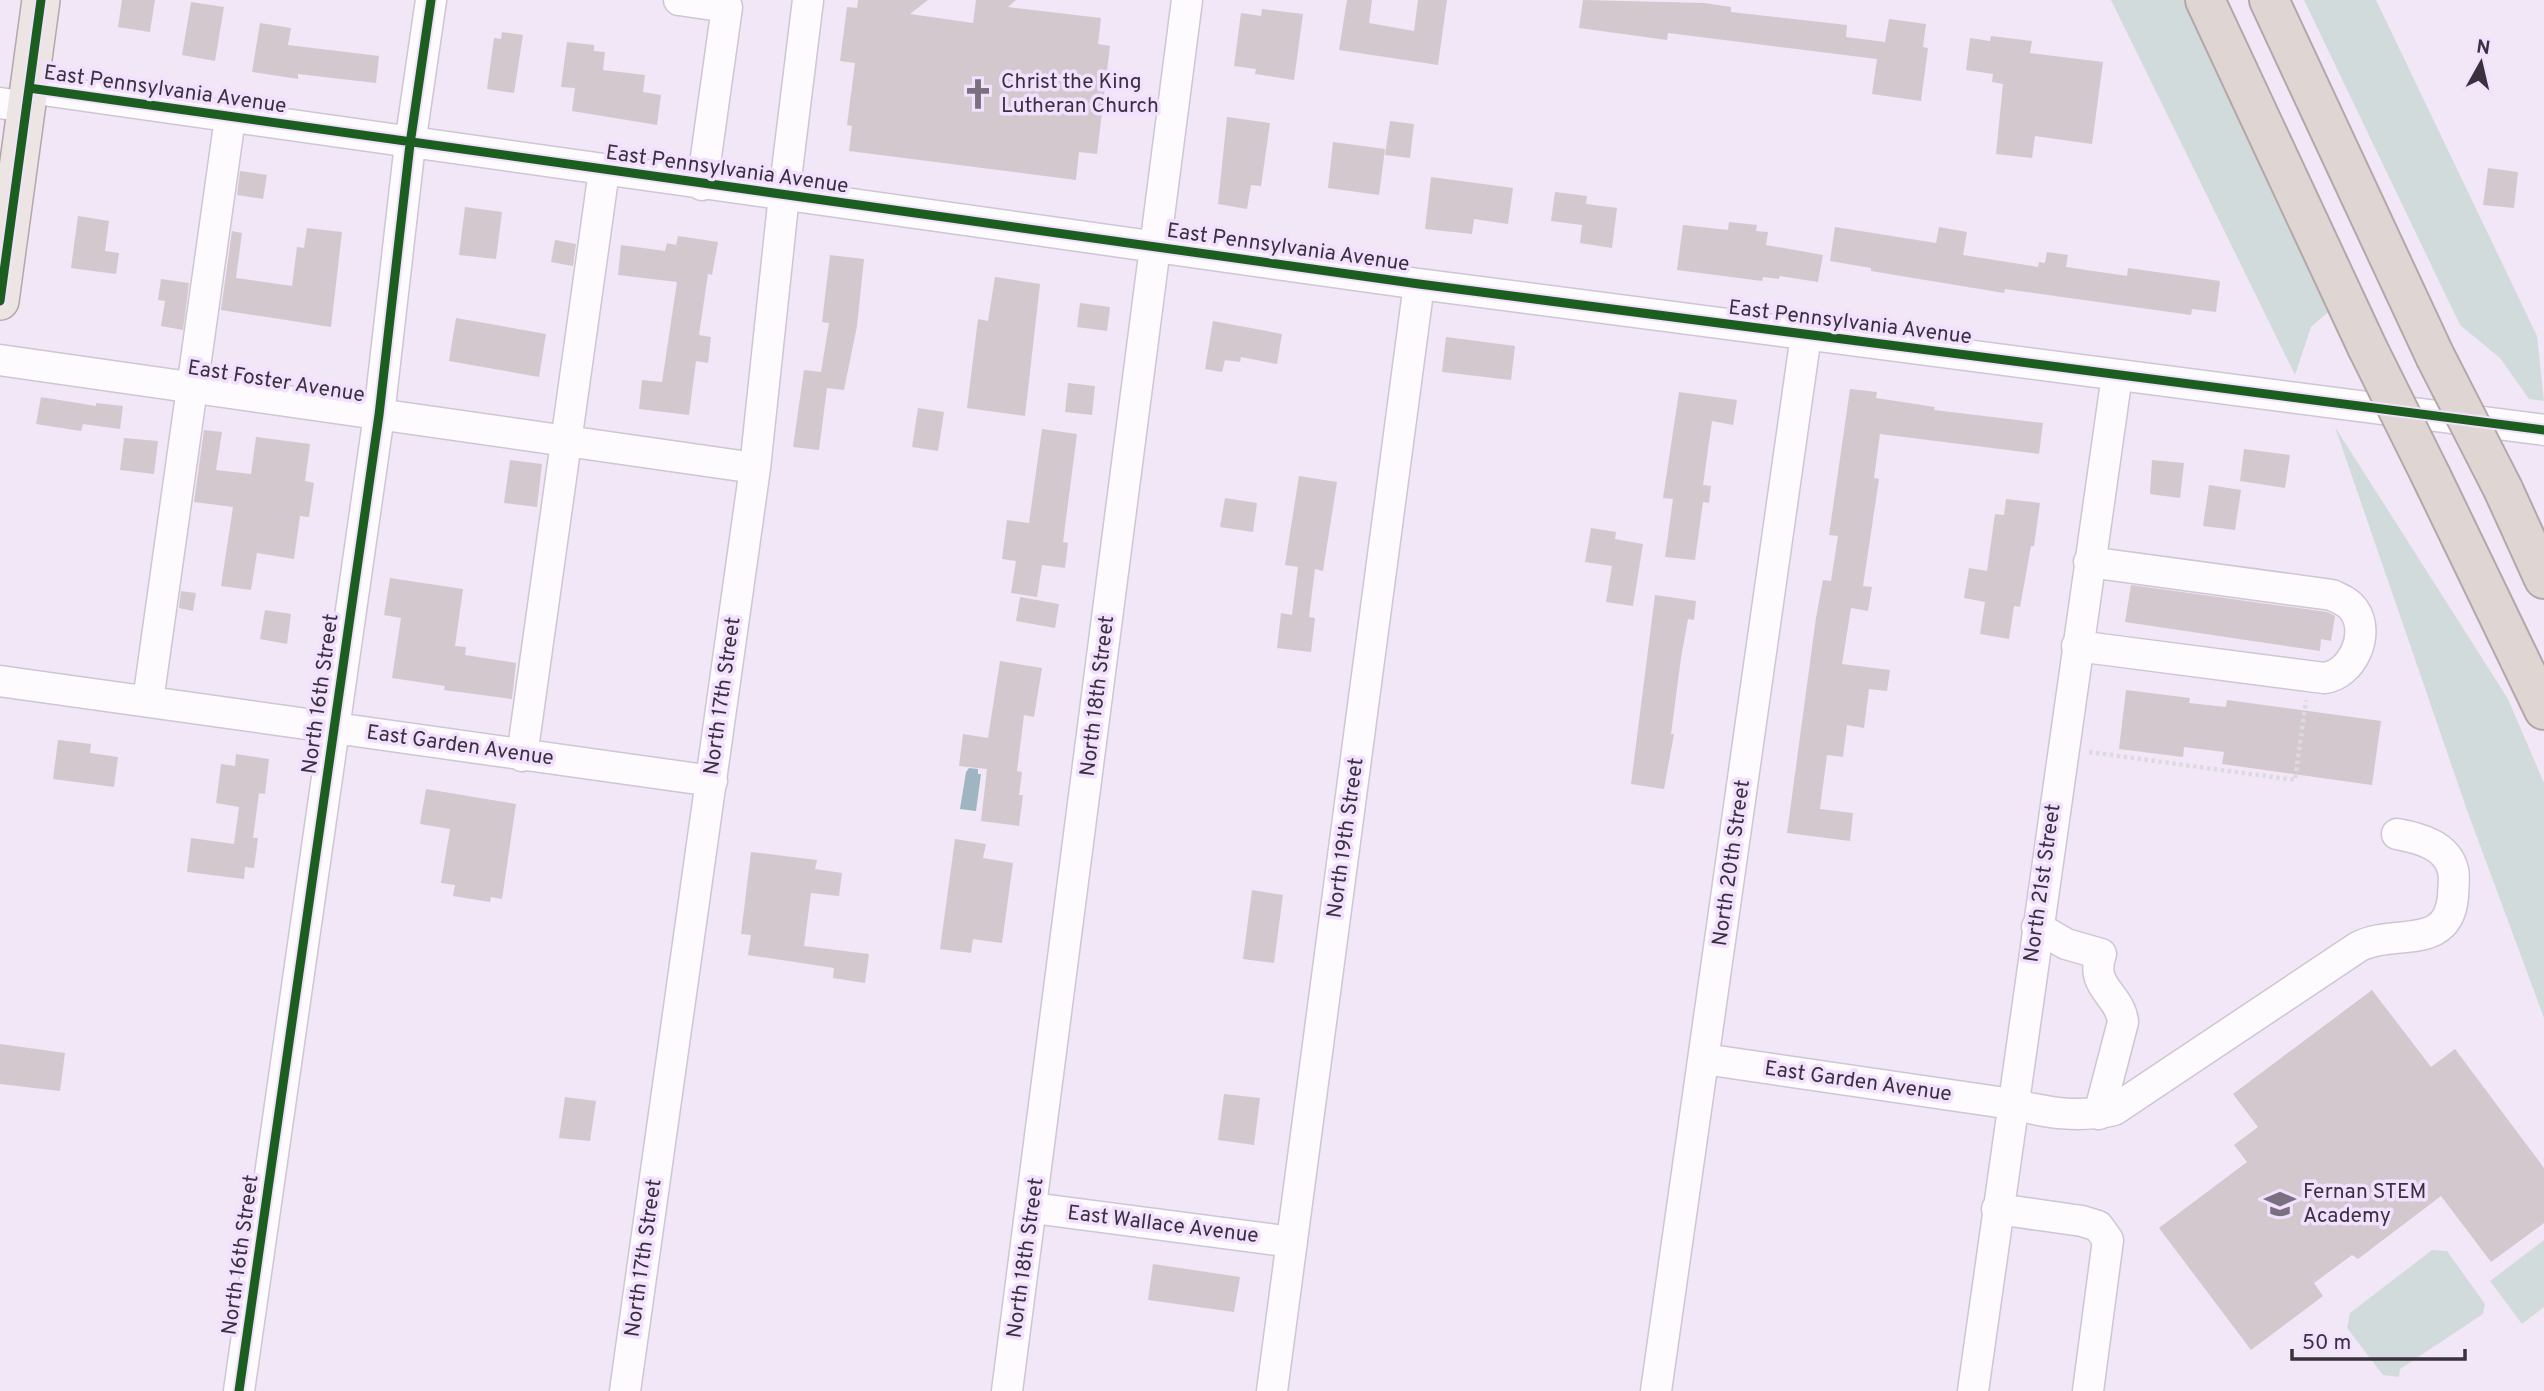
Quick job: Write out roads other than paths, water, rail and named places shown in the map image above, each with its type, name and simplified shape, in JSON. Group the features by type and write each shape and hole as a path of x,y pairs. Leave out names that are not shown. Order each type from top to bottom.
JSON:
{"highway":[{"path":"2206,0 2367,347 2544,710"},
{"path":"2269,0 2435,356 2503,489 2544,579"},
{"path":"2505,630 2544,726"}],"main road":[{"path":"0,301 19,99 41,0"}],"street":[{"name":"North 16th Street","path":"239,1391 379,415 410,144 431,0"},
{"path":"679,0 727,6 702,185"},
{"name":"North 17th Street","path":"625,1391 755,468 808,0"},
{"name":"North 18th Street","path":"1007,1391 1033,1208 1187,0"},
{"name":"East Pennsylvania Avenue","path":"19,99 230,118 1419,284 2544,430"},
{"path":"148,701 230,118"},
{"path":"522,755 604,171"},
{"name":"North 19th Street","path":"1272,1391 1419,284"},
{"name":"North 20th Street","path":"1656,1391 1806,335"},
{"name":"East Foster Avenue","path":"0,360 755,468"},
{"name":"North 21st Street","path":"1973,1391 2036,927 2117,375"},
{"path":"2077,646 2309,677 2337,677 2345,671 2356,652 2359,634 2357,613 2345,601 2332,595 2089,562"},
{"name":"East Garden Avenue","path":"0,681 712,781"},
{"path":"2036,927 2066,944 2101,954 2098,977 2122,1015 2123,1023 2099,1114 2114,1110 2358,947 2387,937 2420,936 2443,926 2450,917 2452,902 2453,871 2448,858 2441,850 2424,841 2397,834"},
{"name":"East Garden Avenue","path":"1704,1059 2012,1104 2061,1115 2099,1114"},
{"name":"East Wallace Avenue","path":"1033,1208 1292,1242"},
{"path":"1997,1209 2082,1221 2098,1226 2108,1240 2108,1261 2088,1391"}],"water":[{"path":"969,768 978,769 978,774 981,774 976,811 960,809"}],"place":[{"name":"Christ the King Lutheran Church","path":"978,94"},
{"name":"Fernan STEM Academy","path":"2280,1204"}]}
